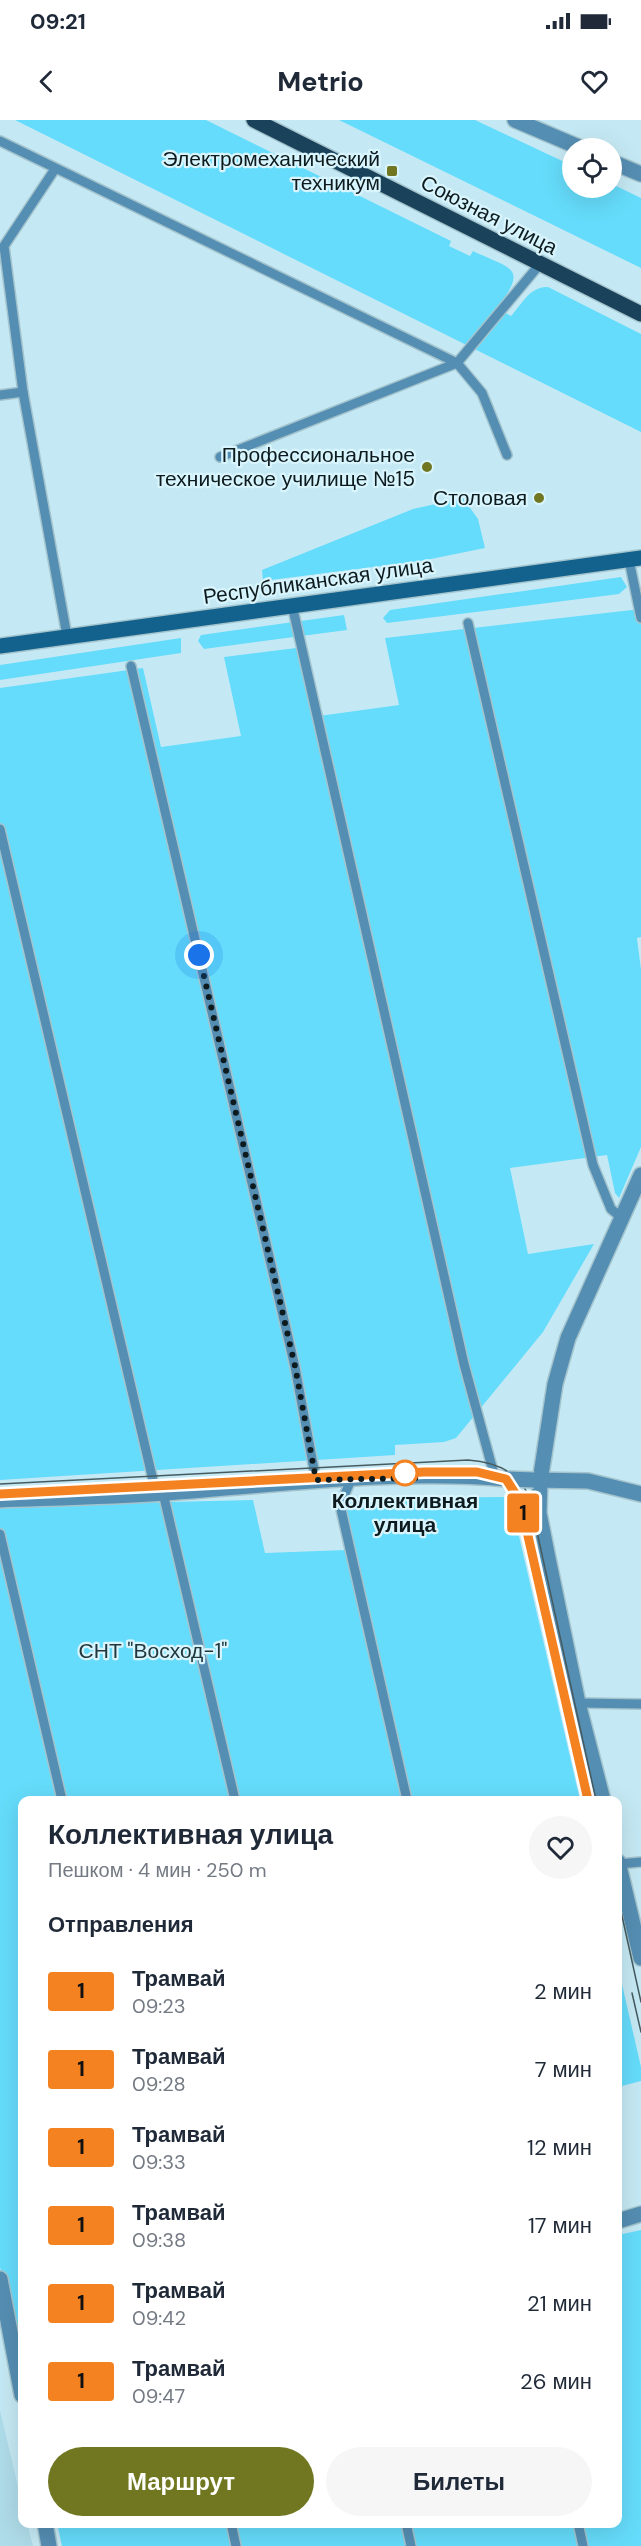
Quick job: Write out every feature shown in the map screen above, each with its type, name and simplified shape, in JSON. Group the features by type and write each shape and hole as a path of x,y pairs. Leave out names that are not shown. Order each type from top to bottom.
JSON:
{"main road":[{"name":"Союзная улица","path":"254,120 641,314"},
{"name":"Республиканская улица","path":"0,646 635,559"}],"street":[{"path":"515,120 562,140"},
{"path":"622,166 641,174"},
{"path":"602,1796 578,1703 542,1525 537,1481 555,1384 568,1338 641,1175"},
{"path":"0,1500 159,1493 352,1479 588,1481 641,1494"},
{"path":"622,1880 641,1958"},
{"path":"622,2220 641,2214"},
{"path":"0,2279 18,2360"},
{"path":"46,2528 49,2546"}],"lane":[{"path":"0,141 457,363 482,393 507,455"},
{"path":"56,169 2,245 23,392 67,636"},
{"path":"220,458 457,363 540,264"},
{"path":"0,395 23,392"},
{"path":"635,559 641,618"},
{"path":"292,605 459,1341 501,1479"},
{"path":"468,623 593,1165 611,1209 622,1218"},
{"path":"131,666 295,1366 316,1480"},
{"path":"0,829 234,1796"},
{"path":"352,1479 340,1504 406,1796"},
{"path":"0,1534 61,1796"},
{"path":"578,1703 641,1704"},
{"path":"622,1863 641,1862"},
{"path":"232,2528 236,2546"},
{"path":"407,2528 411,2546"},
{"path":"579,2528 583,2546"}],"shaded area":[{"path":"0,2410 18,2487 18,2528 28,2528 33,2546 0,2546"}],"green space":[{"path":"15,120 206,120 451,241 449,246 470,256 473,251 498,262 512,271 514,277 507,295 497,308 511,316 536,289 548,287 641,334 641,432"},
{"path":"339,120 475,120 562,161 562,198 622,198 622,189 641,198 641,268"},
{"path":"463,498 478,519 485,548 421,561 263,581 262,570 413,509"},
{"path":"621,577 627,587 619,594 387,623 383,618 390,610"},
{"path":"641,609 641,937 637,938 641,970 641,1147 619,1198 615,1193 607,1155 510,1168 528,1254 594,1244 543,1332 456,1438 444,1442 395,1445 395,1455 0,1480 0,688 143,668 161,747 241,736 224,657 304,647 319,716 399,705 385,638"},
{"path":"344,615 347,630 204,649 198,641 201,635"},
{"path":"181,638 181,653 0,680 0,665"},
{"name":"СНТ \"Восход-1\"","path":"510,1497 579,1796 18,1796 18,2349 0,2267 0,1506 253,1500 265,1553 346,1550 334,1498"},
{"path":"622,1984 641,2067 641,2081 622,2086"},
{"path":"641,2230 641,2546 62,2546 58,2528 622,2528 622,2234"}],"tram line":[{"path":"0,1484 468,1460 488,1463 506,1470 520,1482 530,1500 595,1796"},
{"path":"0,1494 455,1471 479,1471 499,1476 512,1487 523,1514 562,1683"},
{"name":"1","path":"0,1494 424,1472 477,1472 506,1479 518,1498 523,1514 587,1796"},
{"path":"622,1916 641,2002"},
{"path":"632,1993 641,2032"}],"place":[{"name":"Электромеханический техникум","path":"392,171"},
{"name":"Профессиональное техническое училище №15","path":"427,467"},
{"name":"Столовая","path":"539,498"},
{"name":"Коллективная улица","path":"405,1473"}],"route":[{"path":"199,955 295,1366 316,1480 416,1478 405,1473"}]}
